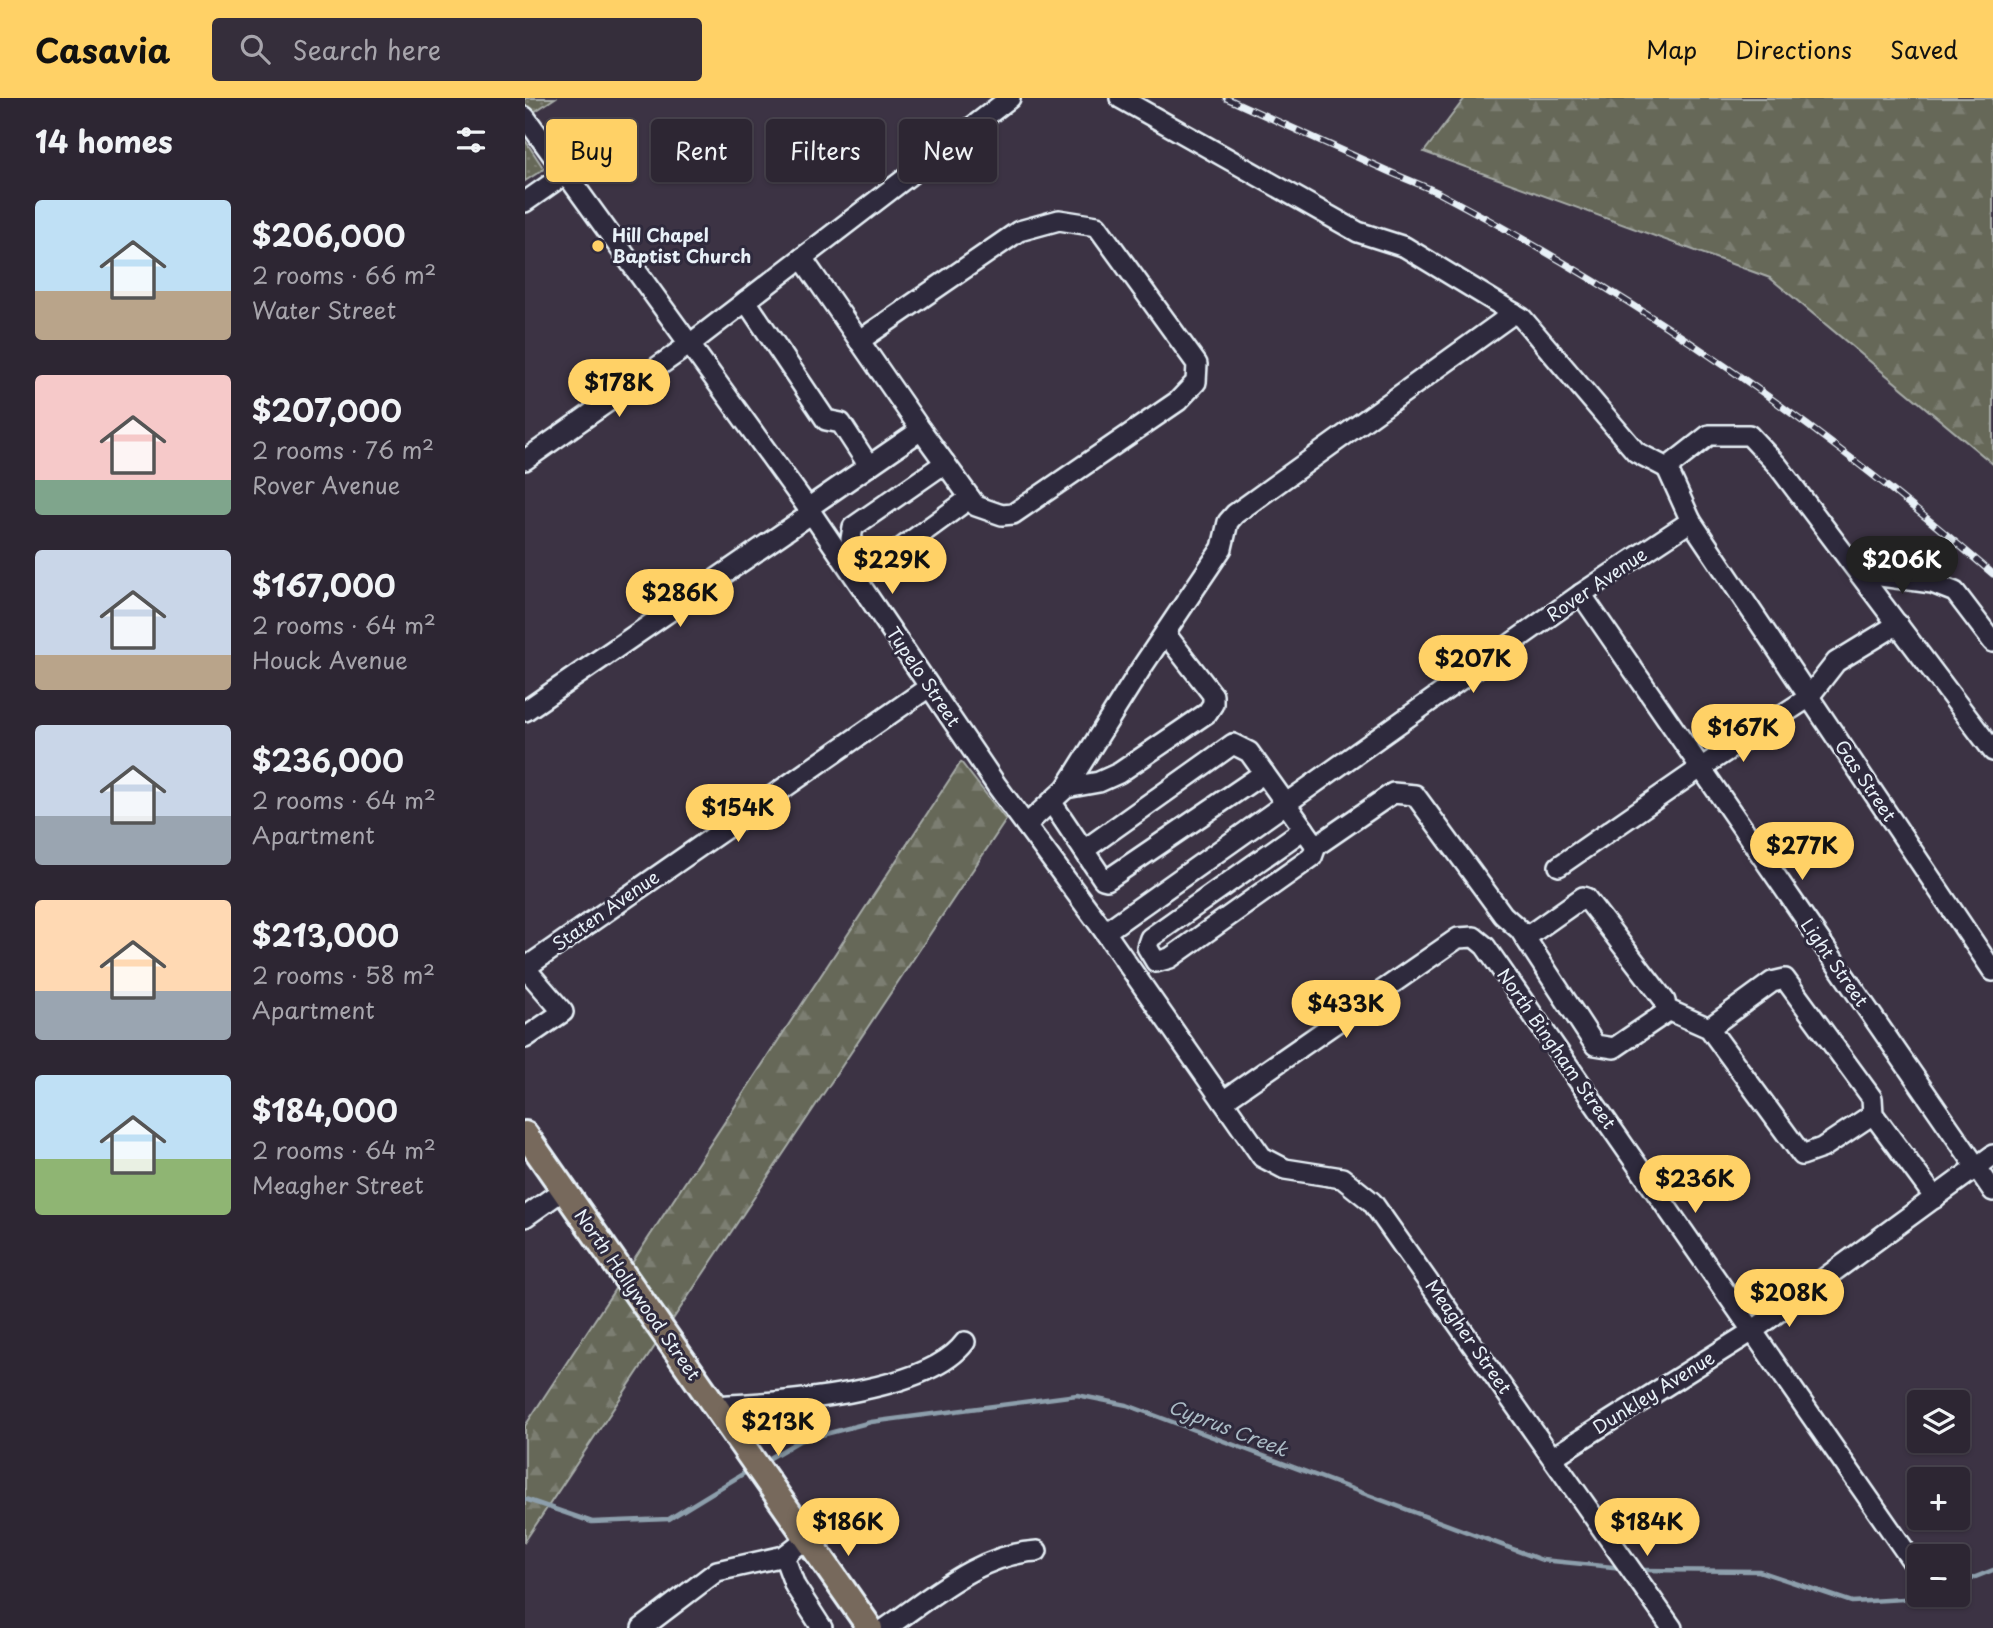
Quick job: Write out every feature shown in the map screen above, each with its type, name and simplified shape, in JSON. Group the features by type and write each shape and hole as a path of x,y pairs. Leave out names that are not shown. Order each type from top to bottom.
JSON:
{"main road":[{"name":"North Hollywood Street","path":"525,1134 870,1628"}],"street":[{"path":"525,460 690,344 1010,98"},
{"path":"1120,98 1358,232 1405,247 1522,318 1636,452 1667,468 1691,521"},
{"name":"Tupelo Street","path":"525,117 546,147"},
{"path":"525,202 554,182"},
{"name":"Tupelo Street","path":"571,182 810,510 929,687 1223,1101"},
{"path":"801,258 921,430 970,498 982,510 1013,514 1178,401 1196,382 1197,364 1097,226 1059,220 1019,231 859,341"},
{"path":"746,301 826,419 841,423 869,466"},
{"path":"1025,824 1066,788 1222,548 1228,522 1234,514 1514,313"},
{"path":"525,711 921,430"},
{"path":"1667,468 1709,435 1749,435 1778,466 1993,751"},
{"path":"945,463 853,527 852,539 867,562 881,563 970,498"},
{"name":"Rover Avenue","path":"1105,932 1581,594 1691,521"},
{"name":"Gas Street","path":"1691,521 1993,971"},
{"path":"1859,573 1932,583 1955,592 1993,642"},
{"name":"Light Street","path":"1581,594 1699,769 1993,1191"},
{"path":"1559,866 1699,769 1808,698 1836,662 1898,624"},
{"path":"1066,788 1099,782 1119,773 1207,713 1213,704 1213,695 1165,633"},
{"name":"Staten Avenue","path":"525,968 929,687"},
{"path":"1084,850 1233,744 1249,752 1316,846"},
{"path":"1052,803 1103,879 1115,877 1264,774"},
{"path":"1304,829 1146,943 1156,962 1170,958 1312,857 1316,846 1392,793 1415,795 1503,915 1525,938 1595,1045 1614,1048 1664,1014 1666,1009"},
{"path":"1166,889 1184,914"},
{"path":"1525,938 1583,897 1657,991 1666,1009 1709,1028 1802,1155 1822,1148 1873,1114"},
{"name":"North Bingham Street","path":"1223,1101 1446,946 1469,935 1485,946 1907,1554"},
{"path":"525,968 563,1012 525,1038"},
{"path":"1709,1028 1772,982 1785,979 1872,1098 1873,1114 1935,1198"},
{"name":"Meagher Street","path":"1223,1101 1262,1157 1285,1169 1342,1178 1372,1202 1672,1628"},
{"name":"Dunkley Avenue","path":"1553,1457 1751,1332 1993,1155"},
{"path":"525,1217 563,1190"},
{"path":"714,1406 808,1400 897,1379 936,1367 955,1355 965,1342"},
{"path":"642,1628 717,1571 785,1556 806,1539"},
{"path":"886,1628 970,1571 1015,1552 1037,1551"},
{"path":"785,1556 795,1586 822,1628"}],"green space":[{"path":"525,98 555,98 525,118"},
{"path":"1465,98 1993,98 1993,464 1770,278 1424,152"},
{"path":"525,140 544,169 525,181"},
{"path":"961,762 1006,820 525,1541 525,1426"}],"waterway":[{"name":"Cyprus Creek","path":"765,1461 799,1441 871,1422 1077,1395 1127,1405 1542,1560 1623,1568"},
{"name":"Cyprus Creek","path":"525,1499 592,1522 669,1519 751,1469"},
{"name":"Cyprus Creek","path":"1639,1570 1759,1571 1852,1602 1907,1599"},
{"name":"Cyprus Creek","path":"1970,1579 1993,1570"}],"railway":[{"path":"1226,98 1439,193 1513,233 1657,320 1727,367 1863,467 1993,574"}],"place":[{"name":"Hill Chapel Baptist Church","path":"598,246"}]}
